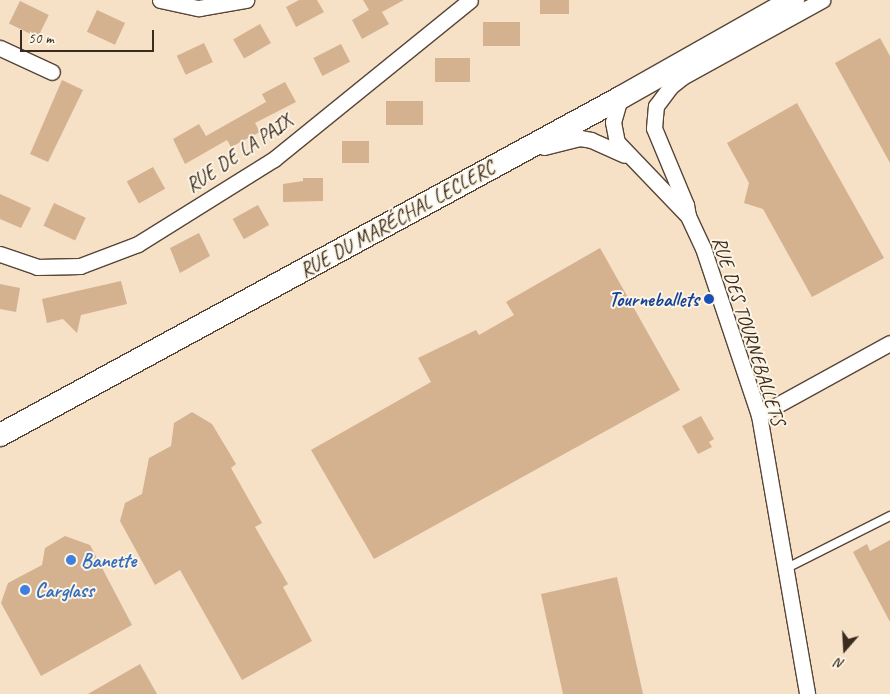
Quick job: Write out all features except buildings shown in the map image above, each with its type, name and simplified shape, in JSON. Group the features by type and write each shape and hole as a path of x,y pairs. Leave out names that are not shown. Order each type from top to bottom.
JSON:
{"main road":[{"name":"RUE DU MARÉCHAL LECLERC","path":"0,435 518,154 793,0"}],"street":[{"path":"160,0 199,8 246,0"},
{"name":"RUE DE LA PAIX","path":"0,254 37,267 80,266 138,244 274,158 470,0"},
{"path":"688,216 654,128 656,106 671,86 684,76 822,0"},
{"path":"0,48 52,72"},
{"name":"RUE DES TOURNEBALLETS","path":"620,98 613,130 616,142 628,157 688,216 703,248 759,415 807,694"},
{"path":"518,154 580,138 591,140 628,157"},
{"path":"759,415 890,343"}],"lane":[{"path":"784,569 890,516"}],"place":[{"name":"Tourneballets","path":"709,299"},
{"name":"Banette","path":"71,560"},
{"name":"Carglass","path":"25,590"}]}
